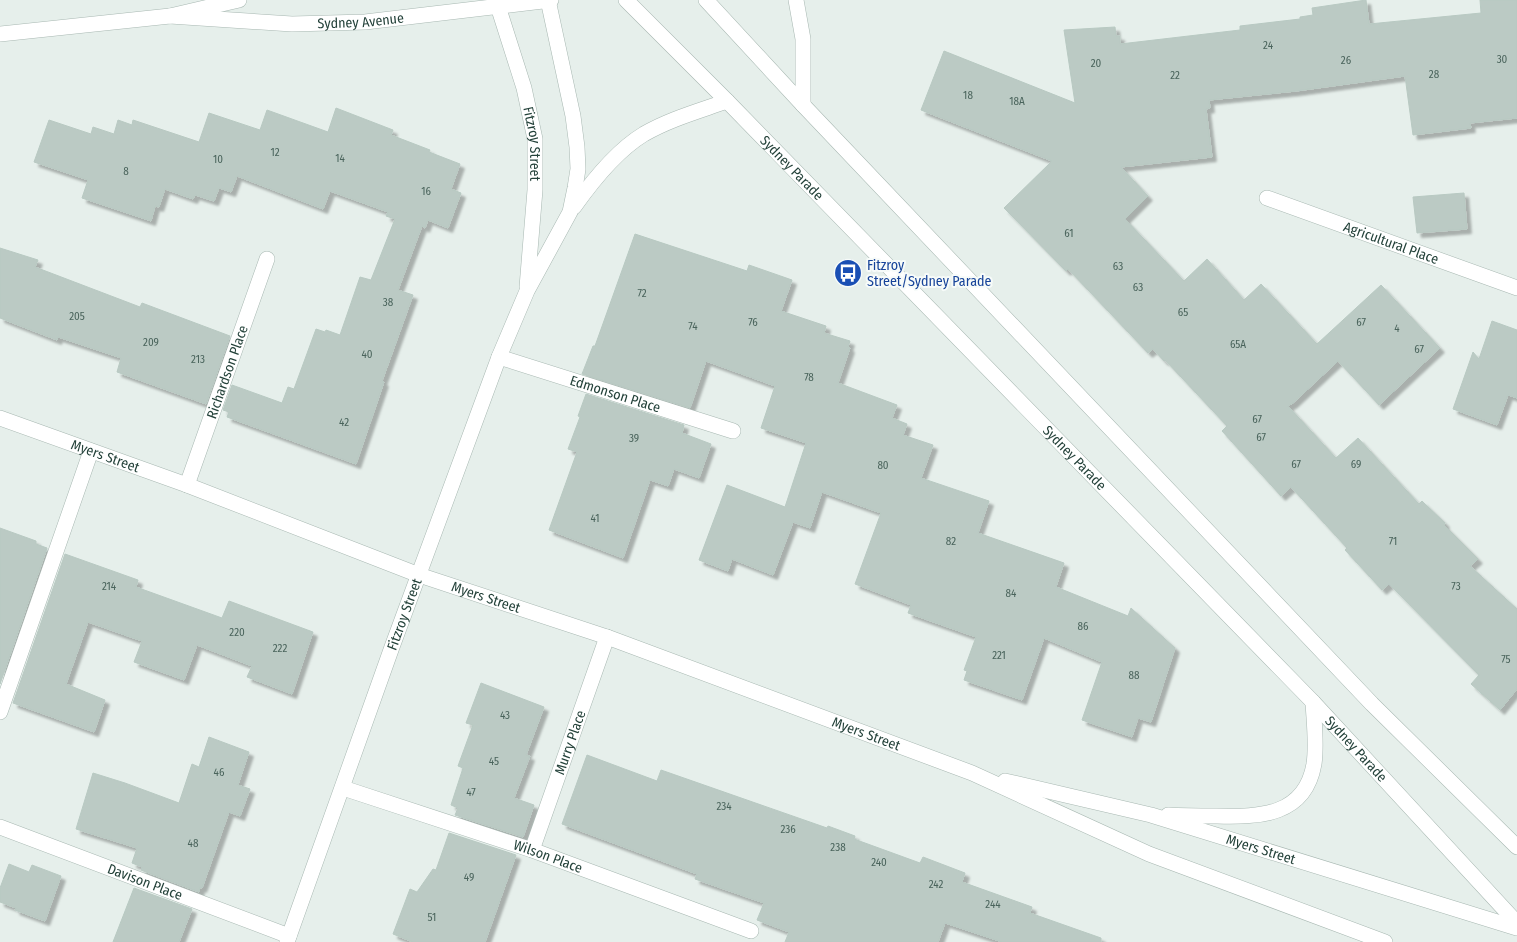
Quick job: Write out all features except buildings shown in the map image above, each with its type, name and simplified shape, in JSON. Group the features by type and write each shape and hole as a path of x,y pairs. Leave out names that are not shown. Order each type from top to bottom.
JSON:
{"street":[{"name":"Sydney Avenue","path":"0,34 170,16 239,0"},
{"name":"Sydney Avenue","path":"170,16 273,23 321,24 364,22 497,3 549,0"},
{"name":"Fitzroy Street","path":"549,0 573,116 577,147 578,170 570,212"},
{"name":"Sydney Parade","path":"626,0 727,101 1313,702 1517,923"},
{"path":"706,0 1365,696 1517,847"},
{"path":"796,0 802,39 804,105"},
{"name":"Fitzroy Street","path":"497,3 524,88 535,139 535,190 527,291"},
{"name":"Fitzroy Street","path":"288,939 499,357 527,291 570,212 580,197 612,161 643,135 670,121 727,101"},
{"name":"Agricultural Place","path":"1267,198 1517,288"},
{"name":"Richardson Place","path":"186,485 267,259"},
{"name":"Edmonson Place","path":"499,357 732,431"},
{"name":"Myers Street","path":"0,418 186,485 419,574 607,637 972,773 1149,854 1386,942"},
{"path":"0,712 91,451"},
{"name":"Murry Place","path":"532,850 607,637"},
{"path":"1151,815 1259,816 1290,804 1305,788 1313,765 1315,753 1313,702"},
{"name":"Myers Street","path":"972,773 1151,815 1517,928"},
{"name":"Wilson Place","path":"343,788 532,850 751,931"},
{"name":"Davison Place","path":"0,827 288,939"}],"place":[{"name":"Fitzroy Street/Sydney Parade","path":"848,273"}]}
